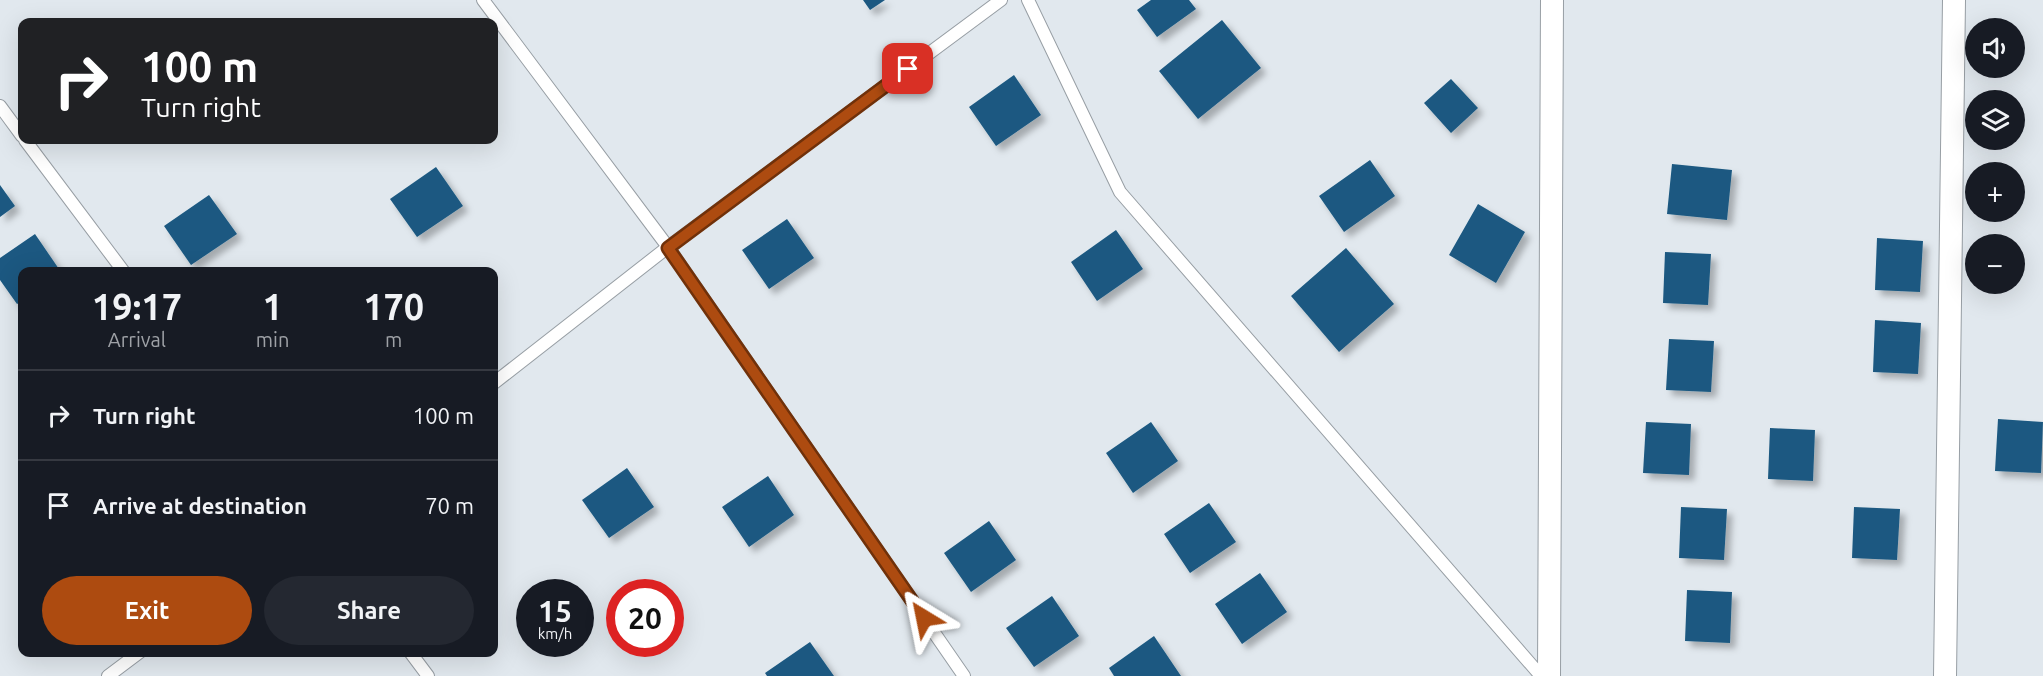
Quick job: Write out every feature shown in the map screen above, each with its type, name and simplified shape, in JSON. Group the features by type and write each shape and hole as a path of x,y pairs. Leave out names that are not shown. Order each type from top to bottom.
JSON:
{"street":[{"path":"1549,676 1552,0"},
{"path":"1944,676 1954,0"}],"lane":[{"path":"483,0 496,18"},
{"path":"498,380 668,248 1000,0"},
{"path":"1028,0 1120,192 1541,676"},
{"path":"498,20 668,248 964,676"},
{"path":"0,106 18,131"},
{"path":"28,144 120,267"},
{"path":"108,676 133,657"},
{"path":"414,657 428,676"}],"building":[{"path":"863,0 885,0 870,10"},
{"path":"1151,0 1189,0 1196,9 1157,37 1137,10"},
{"path":"1222,20 1261,68 1198,119 1159,71"},
{"path":"1014,75 1041,115 996,146 969,107"},
{"path":"1451,79 1478,108 1451,133 1424,103"},
{"path":"1370,160 1395,196 1344,232 1319,196"},
{"path":"1672,164 1732,170 1727,220 1667,214"},
{"path":"436,167 463,206 417,237 390,199"},
{"path":"0,185 15,206 0,217"},
{"path":"209,195 237,234 191,265 164,226"},
{"path":"1478,204 1525,232 1496,283 1449,255"},
{"path":"787,219 814,258 769,289 742,250"},
{"path":"1116,230 1143,269 1097,301 1071,262"},
{"path":"35,234 58,267 18,267 17,304 0,280 0,258"},
{"path":"1877,238 1923,241 1920,292 1875,290"},
{"path":"1346,248 1394,304 1339,352 1291,296"},
{"path":"1665,252 1711,254 1708,305 1663,303"},
{"path":"1875,320 1921,323 1918,374 1873,372"},
{"path":"1669,339 1714,341 1711,392 1666,390"},
{"path":"1998,419 2043,422 2041,473 1995,471"},
{"path":"1151,422 1178,461 1133,493 1106,453"},
{"path":"1646,422 1691,424 1689,475 1643,473"},
{"path":"1770,428 1815,430 1813,481 1768,479"},
{"path":"627,468 654,507 609,538 582,500"},
{"path":"768,476 794,515 749,547 722,507"},
{"path":"1209,503 1236,542 1190,573 1164,534"},
{"path":"1681,507 1727,509 1724,560 1679,558"},
{"path":"1854,507 1900,509 1897,560 1852,558"},
{"path":"989,521 1016,560 971,592 944,553"},
{"path":"1260,573 1287,612 1242,644 1215,604"},
{"path":"1687,590 1732,592 1730,643 1685,641"},
{"path":"1052,596 1079,636 1034,667 1006,628"},
{"path":"1154,636 1181,676 1114,676 1109,668"},
{"path":"810,642 834,676 767,676 765,673"}],"route":[{"path":"908,69 668,248 924,618"}]}
